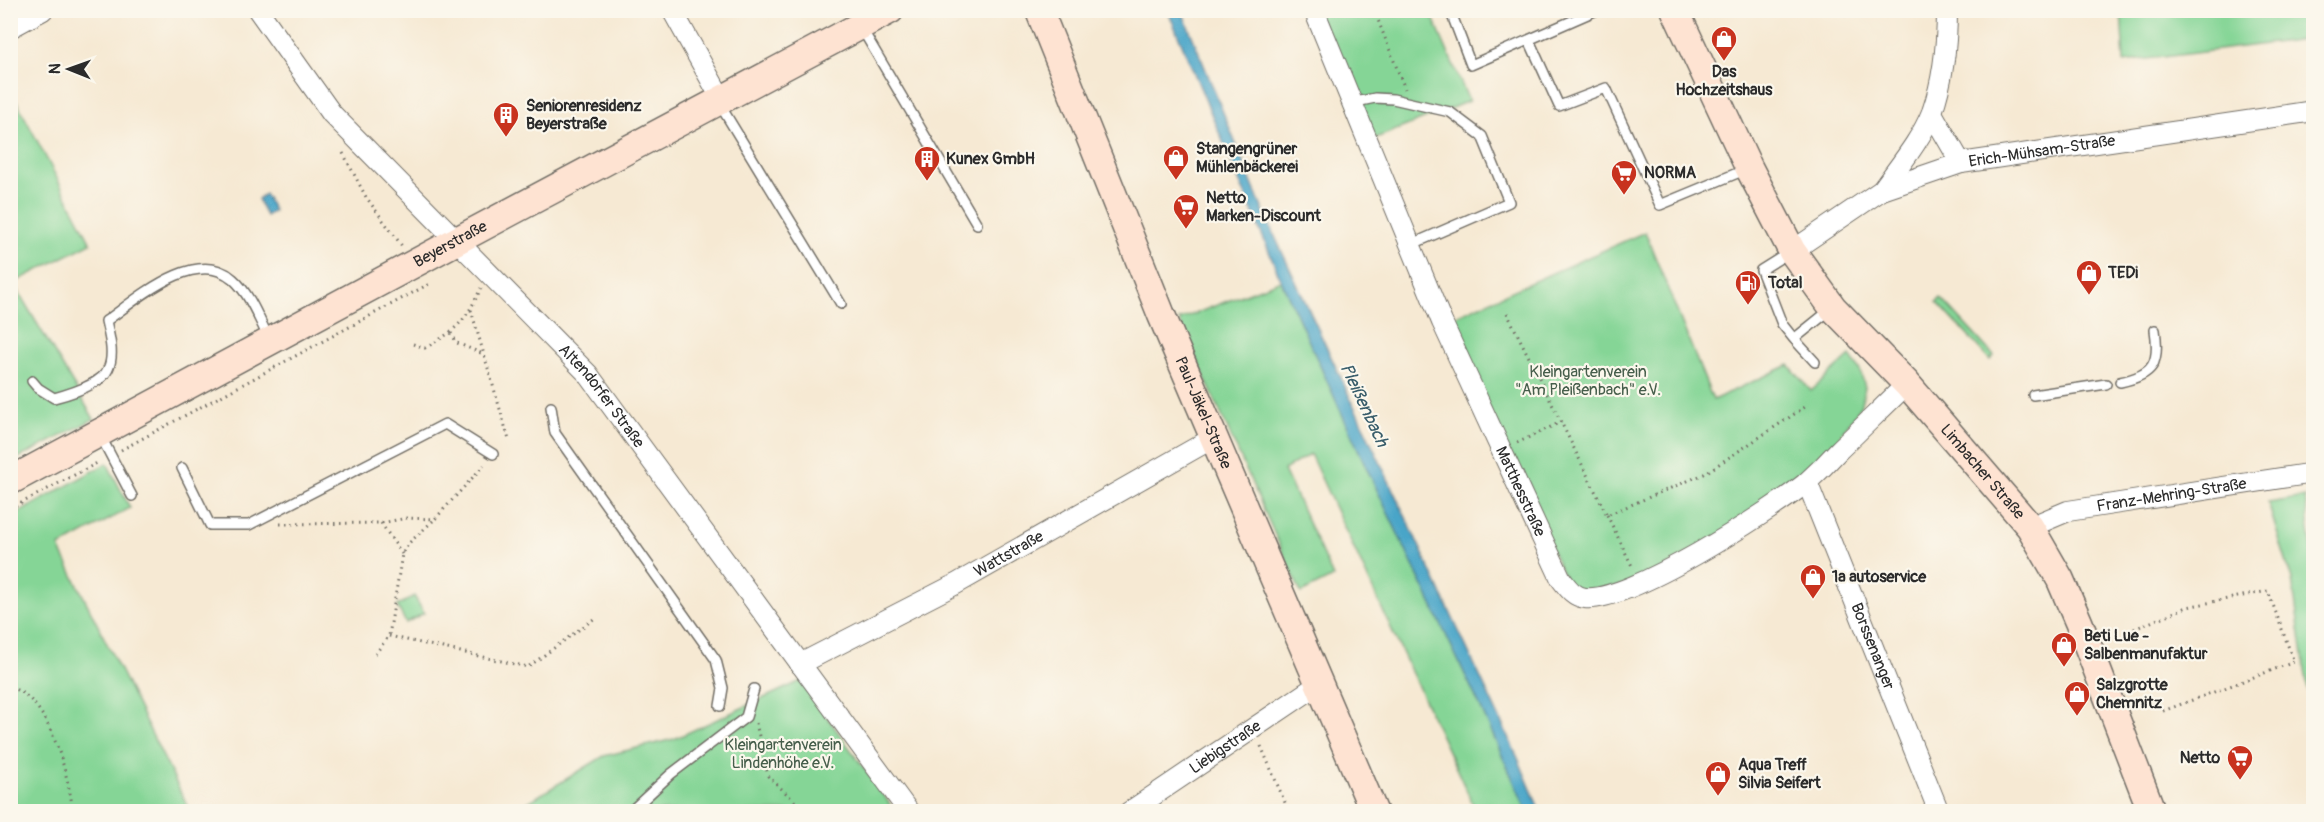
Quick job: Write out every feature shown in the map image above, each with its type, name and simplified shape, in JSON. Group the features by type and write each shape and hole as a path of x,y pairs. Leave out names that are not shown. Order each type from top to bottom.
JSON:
{"street":[{"path":"10,28 43,10"},
{"name":"Altendorfer Straße","path":"258,10 332,114 588,374 903,809"},
{"path":"672,10 720,102"},
{"name":"Beyerstraße","path":"10,481 105,444 270,341 890,10"},
{"name":"Paul-Jäkel-Straße","path":"1039,10 1213,438 1374,812"},
{"name":"Matthesstraße","path":"1314,10 1442,321 1561,579 1572,593 1584,598 1600,597 1621,591 1693,555 1757,518 1807,482 1907,384"},
{"name":"Limbacher Straße","path":"1675,10 1742,171 1792,251 1833,308 1907,384 2030,527 2060,579 2079,623 2152,812"},
{"path":"1882,190 1918,138 1932,112 1942,69 1947,10"},
{"name":"Erich-Mühsam-Straße","path":"1792,251 1882,190 1961,163 2313,111"},
{"path":"1932,112 1961,163"},
{"name":"Wattstraße","path":"800,664 956,584 1213,438"},
{"name":"Franz-Mehring-Straße","path":"2030,527 2068,511 2313,473"},
{"name":"Borssenanger","path":"1807,482 1939,812"},
{"name":"Liebigstraße","path":"1129,812 1319,684"}],"lane":[{"path":"1450,10 1471,65 1597,10"},
{"path":"861,27 977,224"},
{"path":"1529,40 1559,106 1606,88 1660,205 1742,171"},
{"path":"1351,103 1375,98 1410,102 1450,112 1482,136 1509,202 1410,245"},
{"path":"720,102 841,304"},
{"path":"1792,251 1761,270 1782,324 1815,362"},
{"path":"32,381 38,388 54,398 92,384 108,371 111,356 106,321 171,277 193,269 216,271 232,278 247,295 270,341"},
{"path":"1794,339 1833,308"},
{"path":"2120,382 2137,379 2148,373 2157,353 2155,330"},
{"path":"2033,395 2106,384"},
{"path":"550,407 555,434 716,660 723,688 720,706"},
{"path":"182,468 210,525 249,525 445,424 493,454"},
{"path":"105,444 132,496"},
{"path":"630,812 671,774 746,717 754,689"}],"path":[{"path":"1374,10 1410,102"},
{"path":"10,509 105,444 429,284 366,197 340,147"},
{"path":"413,344 425,348 451,333 471,310 488,271"},
{"path":"471,310 509,440"},
{"path":"1507,313 1640,583"},
{"path":"451,333 457,343 483,354"},
{"path":"1607,515 1704,474 1808,405"},
{"path":"1501,450 1561,422"},
{"path":"375,654 389,636 402,555 409,543 435,519 484,465"},
{"path":"249,525 381,523 407,518 435,519"},
{"path":"381,523 402,555"},
{"path":"2134,629 2187,607 2268,591 2294,662 2163,711"},
{"path":"389,636 528,667 595,618"},
{"path":"10,688 19,690 44,716 59,750 73,812"},
{"path":"751,699 768,776 806,812"},
{"path":"1253,728 1289,812"}],"green space":[{"path":"1314,11 1430,11 1469,101 1366,142"},
{"path":"2121,11 2313,11 2313,38 2124,62"},
{"path":"10,89 91,243 13,283 94,419 11,462"},
{"name":"Kleingartenverein \"Am Pleißenbach\" e.V.","path":"1645,232 1713,400 1789,365 1811,391 1850,356 1860,370 1865,387 1860,408 1807,482 1640,583 1572,593 1442,322"},
{"path":"1281,280 1527,811 1476,811 1310,454 1284,470 1333,577 1301,593 1179,320"},
{"path":"1941,298 1994,356 1990,360 1937,302"},
{"path":"107,463 130,508 59,547 190,811 11,811 11,517"},
{"path":"2305,497 2314,569 2313,688 2308,690 2292,580 2268,503"},
{"path":"414,596 424,613 406,623 397,606"},
{"name":"Kleingartenverein Lindenhöhe e.V.","path":"801,681 895,811 512,812 604,756 674,739"}],"water":[{"path":"1168,11 1182,11 1264,213 1518,758 1540,811 1527,811 1480,706 1369,473 1281,280"},
{"path":"265,194 274,211 266,216 258,199"}],"place":[{"name":"Das Hochzeitshaus","path":"1724,62"},
{"name":"Seniorenresidenz Beyerstraße","path":"506,138"},
{"name":"Stangengrüner Mühlenbäckerei","path":"1176,181"},
{"name":"Kunex GmbH","path":"927,182"},
{"name":"NORMA","path":"1624,196"},
{"name":"Netto Marken-Discount","path":"1186,230"},
{"name":"TEDi","path":"2089,296"},
{"name":"Total","path":"1748,306"},
{"name":"1a autoservice","path":"1813,600"},
{"name":"Beti Lue - Salbenmanufaktur","path":"2064,668"},
{"name":"Salzgrotte Chemnitz","path":"2077,717"},
{"name":"Netto","path":"2240,781"},
{"name":"Aqua Treff Silvia Seifert","path":"1718,797"}],"water label":[{"name":"Pleißenbach","path":"1364,405"}]}
